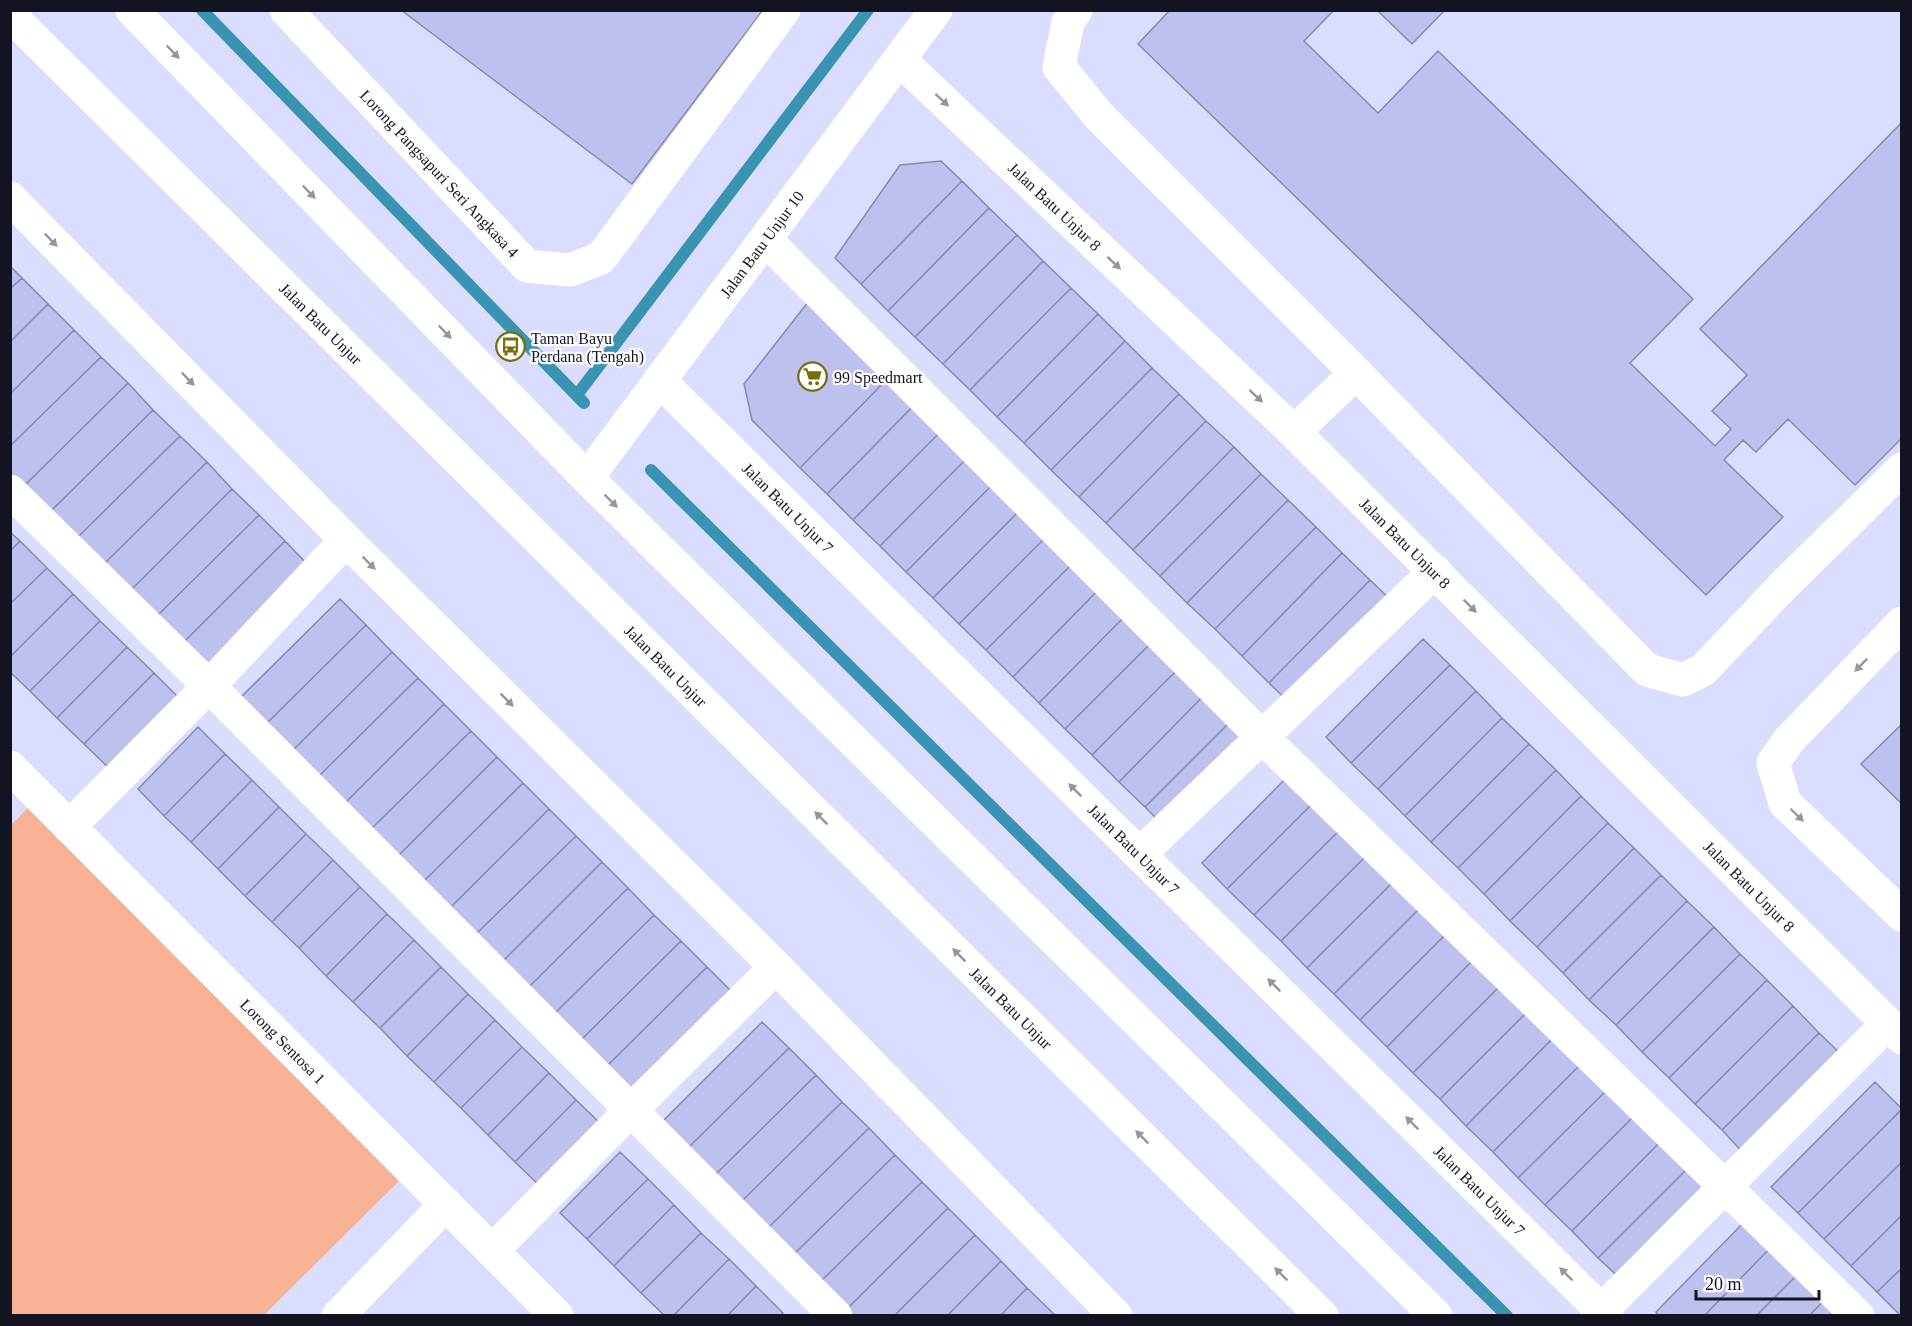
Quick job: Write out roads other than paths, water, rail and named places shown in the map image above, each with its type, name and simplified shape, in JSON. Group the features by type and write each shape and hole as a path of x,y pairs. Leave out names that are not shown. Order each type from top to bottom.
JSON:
{"street":[{"path":"132,10 587,478 1436,1316"},
{"name":"Lorong Pangsapuri Seri Angkasa 4","path":"286,10 527,266 570,270 601,258 784,10"},
{"name":"Jalan Batu Unjur 10","path":"587,478 936,10"},
{"path":"1076,10 1068,22 1059,67 1099,116 1356,373 1647,670 1683,680 1703,670 1781,588 1902,469"},
{"name":"Jalan Batu Unjur","path":"10,15 1322,1316"},
{"name":"Jalan Batu Unjur 8","path":"900,60 1294,432 1894,1031"},
{"path":"10,198 346,540 776,968 1116,1316"},
{"path":"766,240 1262,737 1858,1316"},
{"path":"1294,432 1356,373"},
{"name":"Jalan Batu Unjur 7","path":"660,381 1605,1313"},
{"path":"10,491 209,686 836,1316"},
{"path":"69,827 209,686 346,540"},
{"path":"1140,854 1435,571"},
{"path":"1902,623 1790,740 1773,763 1785,803 1902,915"},
{"name":"Lorong Sentosa 1","path":"10,767 557,1316"},
{"path":"492,1251 776,968"},
{"path":"1605,1313 1726,1186 1894,1031"},
{"path":"338,1316 446,1204"}],"waterway":[{"path":"202,10 584,403"},
{"path":"577,395 868,10"},
{"path":"651,470 1507,1316"}],"place":[{"name":"Taman Bayu Perdana (Tengah)","path":"510,347"},
{"name":"99 Speedmart","path":"813,377"}]}
